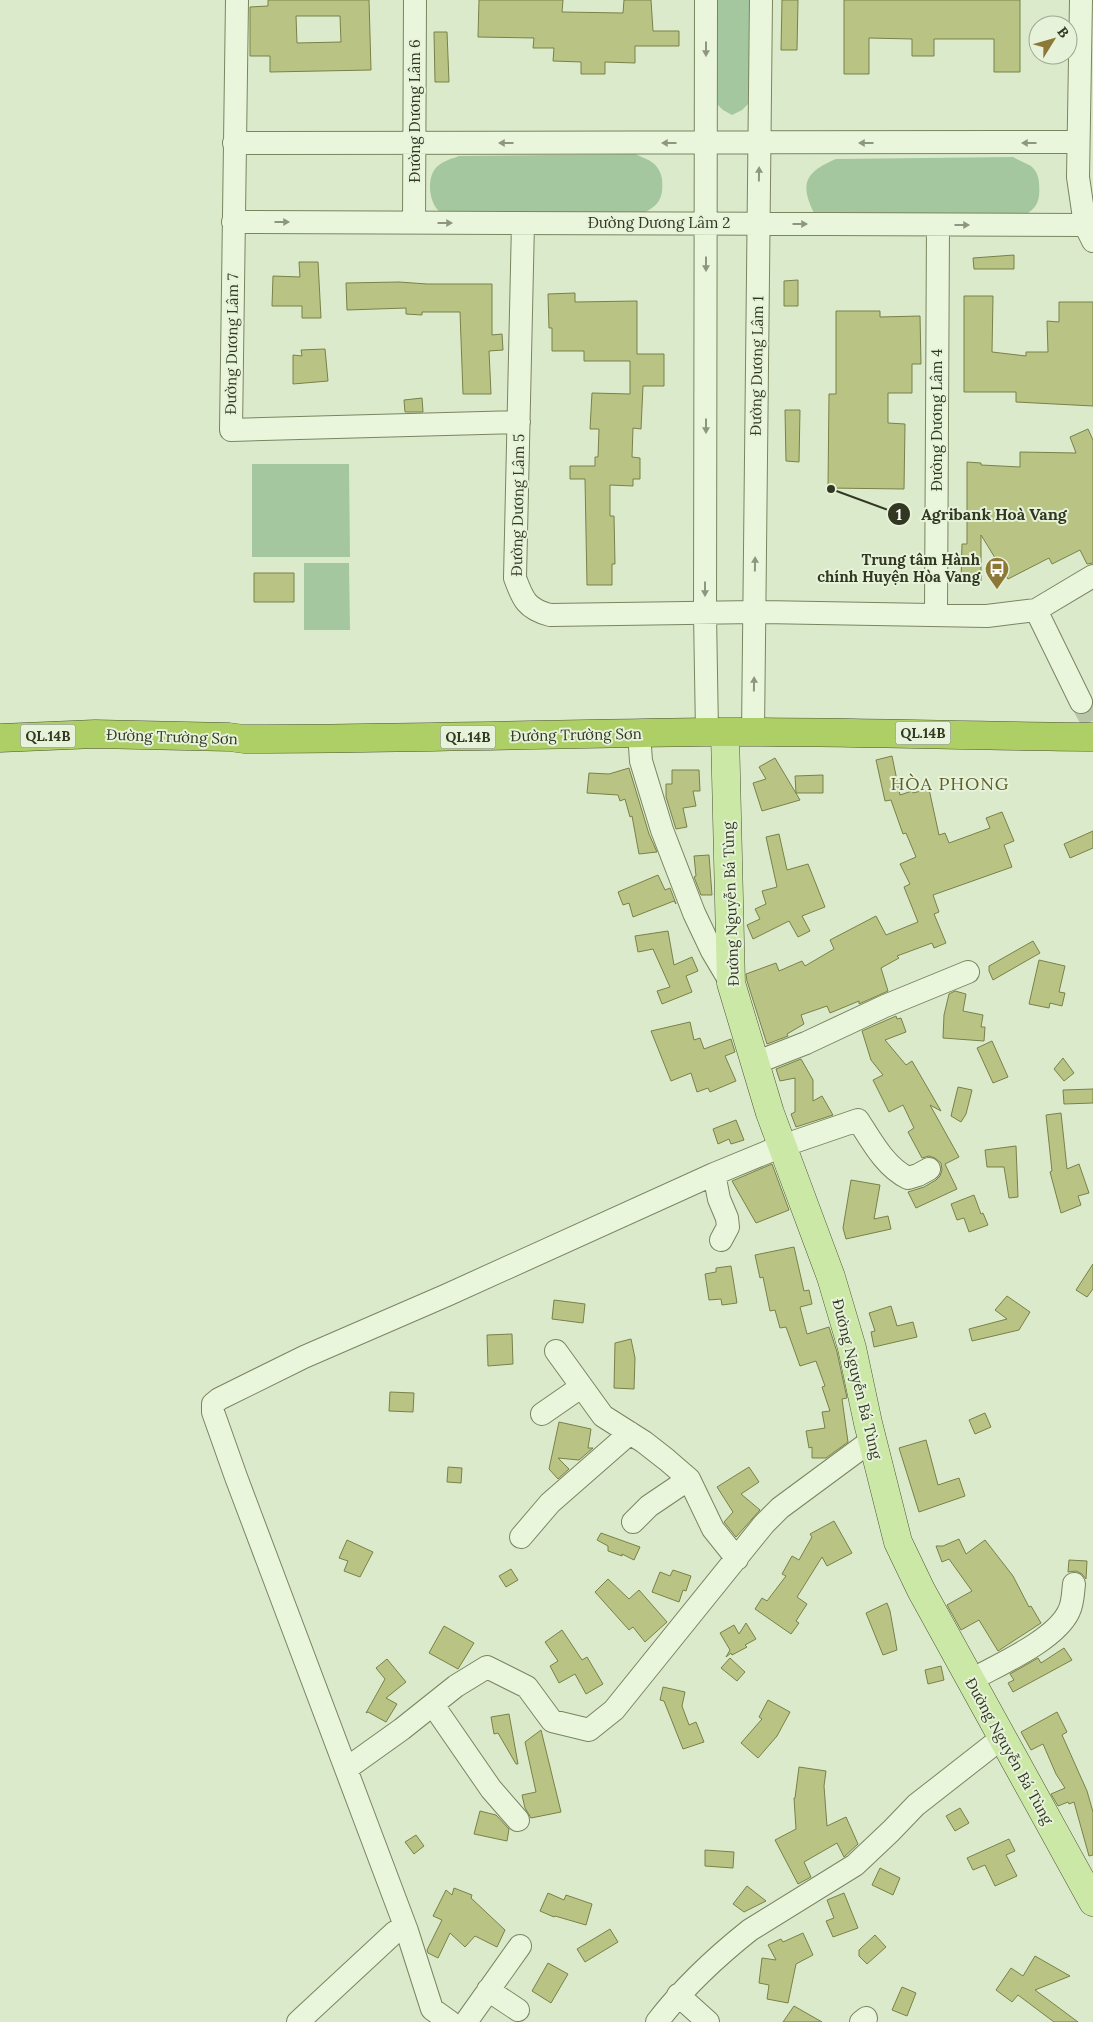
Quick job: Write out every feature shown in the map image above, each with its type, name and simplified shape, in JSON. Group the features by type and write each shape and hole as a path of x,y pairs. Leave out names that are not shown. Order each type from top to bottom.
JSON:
{"highway":[{"name":"Đường Trường Sơn","path":"0,738 95,734 244,739 386,739 716,733 941,733 1093,737"}],"main road":[{"name":"Đường Nguyễn Bá Tùng","path":"716,733 731,982 754,1063 782,1146 831,1277 852,1348 872,1440 898,1542 921,1590 1093,1902"}],"street":[{"name":"Đường Dương Lâm 7","path":"237,0 230,430 519,422"},
{"name":"Đường Dương Lâm 6","path":"414,222 415,0"},
{"path":"706,0 705,614 716,733"},
{"name":"Đường Dương Lâm 1","path":"753,733 761,0"},
{"path":"1081,0 1078,177 1089,233"},
{"path":"234,143 1078,142"},
{"name":"Đường Dương Lâm 2","path":"234,222 938,224 1089,233"},
{"name":"Đường Dương Lâm 5","path":"523,223 516,578 522,598 535,611 550,615 755,612 987,616 1036,610"},
{"name":"Đường Dương Lâm 4","path":"936,615 938,224"},
{"path":"1081,702 1036,610 1093,576"},
{"path":"639,734 641,761 662,830 694,913 712,951 731,982"},
{"path":"754,1063 806,1043 885,1006 968,972"},
{"path":"450,2022 432,2009 407,1931 236,1477 213,1412 213,1404 219,1399 304,1357 447,1295 714,1174 782,1146 858,1120 882,1157 903,1176 908,1178 929,1169"},
{"path":"714,1174 719,1199 728,1218 728,1227 721,1240"},
{"path":"556,1352 602,1416 668,1460 688,1479 713,1529 737,1559"},
{"path":"542,1414 581,1387"},
{"path":"521,1537 550,1503 630,1433"},
{"path":"346,1769 402,1730 456,1686 487,1667 527,1687 552,1721 589,1730 614,1710 764,1524 780,1508 872,1440"},
{"path":"633,1522 649,1506 688,1479"},
{"path":"971,1680 1037,1644 1055,1629 1070,1610 1074,1584"},
{"path":"433,1705 491,1789 518,1820"},
{"path":"657,2022 678,1995 750,1930 855,1865 892,1831 916,1805 1003,1737"},
{"path":"298,2022 395,1932 407,1931"},
{"path":"466,2022 520,1946"},
{"path":"488,1990 518,2010"},
{"path":"678,1995 708,2022"}],"green space":[{"path":"717,0 750,0 749,103 742,110 732,115 717,104"},
{"path":"635,154 653,163 662,177 662,194 660,199 654,207 636,217 448,216 438,210 431,196 430,184 432,173 443,163 459,156"},
{"path":"1013,157 1031,166 1037,174 1039,198 1031,211 1013,221 815,215 807,195 806,187 812,174 817,169 836,159"},
{"path":"252,464 349,464 350,557 252,557"},
{"path":"304,563 349,563 350,630 304,630"}],"building":[{"path":"268,0 369,0 371,70 270,72 270,56 250,56 250,7 268,6","holes":["296,16 340,16 341,42 297,43"]},
{"path":"479,0 563,0 562,12 623,13 624,0 651,0 653,31 679,31 679,46 635,46 635,63 605,62 605,74 581,74 581,62 553,61 554,48 533,48 534,38 478,37"},
{"path":"782,0 798,0 797,50 781,50"},
{"path":"844,0 1020,0 1020,72 994,72 994,39 934,39 934,56 912,56 912,39 869,38 869,74 844,74"},
{"path":"434,32 447,32 449,82 435,82"},
{"path":"1014,255 1014,269 974,269 973,258"},
{"path":"299,262 318,262 321,318 302,318 302,306 272,306 273,276 300,277"},
{"path":"798,280 798,306 784,306 784,281"},
{"path":"346,283 492,284 492,335 502,334 503,350 489,351 491,394 463,394 460,312 422,312 422,315 406,314 406,308 347,310"},
{"path":"575,293 575,302 637,301 637,354 664,354 664,386 643,386 641,429 633,428 632,457 640,458 640,479 633,479 633,486 610,485 610,516 614,516 615,564 612,564 612,585 587,585 585,479 570,479 570,466 595,466 595,457 598,457 599,429 590,429 592,393 630,394 630,361 584,361 584,351 552,351 552,328 549,328 548,294"},
{"path":"964,296 993,296 992,352 1026,356 1026,352 1048,352 1047,321 1059,322 1059,302 1093,302 1093,406 1016,402 1016,392 964,392"},
{"path":"836,311 880,311 880,317 920,316 921,364 912,364 912,393 888,393 888,423 905,424 904,489 828,488 829,394 836,394"},
{"path":"325,349 328,381 293,384 293,355 302,356 301,350"},
{"path":"422,398 423,412 405,412 404,400"},
{"path":"785,410 800,410 799,462 786,461"},
{"path":"1088,429 1093,440 1093,563 1087,564 1080,550 1052,564 1049,558 1008,579 981,535 981,581 961,581 962,544 967,544 967,462 981,463 981,465 1020,467 1020,452 1076,453 1070,437"},
{"path":"254,573 294,573 294,602 254,602"},
{"path":"892,756 900,795 929,789 939,835 945,833 949,843 990,828 986,818 1002,812 1014,841 1004,845 1012,867 933,895 939,912 934,914 946,943 934,948 932,943 897,956 899,958 881,968 888,991 859,1004 859,1001 830,1013 827,1006 801,1015 804,1024 787,1034 788,1036 767,1044 746,974 776,963 779,971 802,961 805,966 834,949 830,940 876,916 886,935 918,922 904,887 910,884 900,864 916,857 906,833 903,834 891,800 885,801 876,760"},
{"path":"775,758 800,800 762,811 753,783 766,779 759,767"},
{"path":"629,768 649,834 657,852 639,854 632,816 630,817 625,799 620,801 618,795 587,793 589,773 609,774"},
{"path":"672,770 699,770 700,791 693,791 696,806 683,808 687,827 676,829 666,797 666,784 672,784"},
{"path":"823,775 823,793 796,793 795,776"},
{"path":"1093,831 1093,848 1070,858 1064,844"},
{"path":"779,834 787,870 808,864 825,907 802,916 810,931 798,937 789,921 753,939 747,925 760,919 755,909 766,904 762,891 777,887 766,837"},
{"path":"709,855 712,895 701,895 694,877 696,876 694,856"},
{"path":"658,875 665,890 670,888 676,904 674,901 633,917 629,903 623,905 618,892"},
{"path":"668,931 674,965 692,957 698,971 686,976 692,992 662,1004 657,991 670,987 653,949 638,952 635,936"},
{"path":"1033,941 1040,953 993,980 989,966"},
{"path":"1039,960 1065,966 1059,992 1065,993 1062,1006 1050,1003 1049,1008 1029,1004"},
{"path":"955,991 966,994 963,1011 983,1015 981,1027 985,1027 984,1041 943,1038 944,1015 949,994"},
{"path":"896,1016 897,1019 901,1018 906,1032 885,1040 906,1065 912,1061 941,1111 930,1105 959,1157 945,1164 957,1189 916,1208 908,1192 924,1187 936,1180 942,1170 941,1163 929,1156 922,1158 908,1132 914,1128 903,1105 889,1112 873,1080 883,1075 871,1060 862,1031"},
{"path":"690,1022 694,1040 700,1038 704,1049 731,1039 735,1052 725,1056 736,1081 710,1092 708,1088 697,1092 691,1073 671,1081 651,1031"},
{"path":"992,1041 1008,1077 993,1083 977,1048"},
{"path":"1063,1058 1074,1073 1064,1081 1054,1069"},
{"path":"801,1059 813,1080 813,1101 822,1096 833,1115 796,1127 791,1114 795,1112 795,1078 780,1081 776,1069"},
{"path":"958,1087 972,1090 966,1114 961,1122 951,1116"},
{"path":"1093,1089 1093,1103 1064,1104 1063,1090"},
{"path":"1061,1113 1067,1169 1079,1164 1089,1193 1078,1196 1081,1205 1061,1213 1050,1172 1052,1171 1046,1115"},
{"path":"736,1120 744,1140 731,1144 729,1139 718,1144 713,1129"},
{"path":"1016,1146 1018,1197 1009,1198 1004,1167 987,1167 985,1150"},
{"path":"772,1164 789,1210 756,1223 732,1181"},
{"path":"851,1180 880,1185 874,1219 888,1216 891,1229 846,1239 843,1228"},
{"path":"974,1195 981,1214 983,1213 988,1225 969,1232 964,1218 957,1220 951,1204"},
{"path":"794,1247 804,1291 809,1290 812,1304 800,1307 807,1334 829,1327 837,1352 847,1398 842,1399 848,1442 826,1458 812,1458 812,1447 809,1448 806,1431 825,1428 822,1412 830,1411 822,1387 825,1386 816,1361 800,1366 786,1327 780,1328 775,1310 770,1311 763,1277 760,1278 755,1255"},
{"path":"1093,1264 1093,1289 1087,1297 1076,1290"},
{"path":"731,1266 737,1303 722,1305 721,1299 709,1300 705,1274 716,1272 716,1268"},
{"path":"1007,1296 1030,1312 1019,1330 972,1341 969,1329 1007,1319 995,1310"},
{"path":"554,1300 585,1304 583,1323 552,1319"},
{"path":"891,1306 897,1326 913,1322 917,1337 874,1347 871,1332 875,1331 869,1313"},
{"path":"512,1334 513,1364 488,1366 487,1335"},
{"path":"631,1339 635,1358 634,1389 614,1388 615,1343"},
{"path":"390,1392 414,1393 413,1412 389,1411"},
{"path":"985,1413 991,1427 975,1434 969,1420"},
{"path":"559,1422 591,1429 588,1448 593,1448 579,1460 558,1458 569,1469 558,1479 549,1469"},
{"path":"926,1440 938,1485 959,1478 965,1496 919,1512 899,1448"},
{"path":"448,1467 462,1468 461,1483 447,1482"},
{"path":"749,1467 759,1482 741,1494 760,1510 736,1537 724,1522 733,1512 717,1487"},
{"path":"834,1521 852,1553 827,1566 822,1557 797,1597 807,1604 796,1621 799,1623 791,1634 755,1609 762,1598 767,1601 786,1576 782,1574 792,1556 799,1560 812,1537 810,1534"},
{"path":"601,1533 640,1547 634,1560 622,1554 622,1556 608,1551 608,1546 597,1540"},
{"path":"959,1539 966,1554 985,1540 1013,1576 1029,1607 1031,1606 1041,1623 998,1651 979,1620 961,1630 947,1605 972,1591 949,1559 942,1562 936,1546 943,1546"},
{"path":"347,1540 373,1552 360,1577 344,1571 348,1561 339,1558"},
{"path":"1069,1560 1087,1561 1086,1579 1076,1571 1068,1572"},
{"path":"511,1569 518,1580 506,1587 499,1576"},
{"path":"673,1570 691,1576 686,1591 683,1590 679,1602 652,1592 660,1572 670,1576"},
{"path":"608,1579 629,1599 639,1590 667,1622 645,1642 633,1627 629,1630 595,1592"},
{"path":"887,1603 897,1650 883,1655 866,1613"},
{"path":"746,1623 756,1639 745,1645 747,1647 726,1657 730,1650 720,1633 734,1625 739,1634"},
{"path":"444,1626 474,1643 458,1669 429,1653"},
{"path":"562,1630 582,1660 587,1657 603,1684 586,1694 575,1674 559,1683 550,1666 558,1661 545,1642"},
{"path":"1064,1648 1072,1660 1013,1692 1008,1683 1014,1680 1010,1674 1038,1658 1041,1663"},
{"path":"730,1658 745,1672 737,1681 721,1668"},
{"path":"387,1659 406,1682 386,1698 397,1704 386,1722 368,1712 366,1713 385,1679 376,1668"},
{"path":"941,1666 944,1680 928,1684 925,1670"},
{"path":"663,1687 685,1692 682,1706 689,1725 696,1722 704,1742 683,1749 664,1701 660,1700"},
{"path":"768,1700 790,1712 777,1736 758,1758 741,1743 762,1719 759,1717"},
{"path":"1057,1712 1067,1732 1062,1735 1087,1791 1093,1812 1093,1855 1089,1856 1074,1802 1058,1806 1051,1794 1065,1788 1056,1774 1043,1744 1031,1750 1021,1732"},
{"path":"509,1714 518,1764 516,1764 498,1733 494,1734 491,1717"},
{"path":"541,1730 561,1812 531,1818 525,1808 522,1795 536,1792 525,1742"},
{"path":"799,1767 826,1771 824,1786 827,1826 846,1817 858,1844 844,1857 837,1843 804,1862 811,1877 798,1884 775,1840 796,1829 794,1798"},
{"path":"960,1808 969,1823 955,1831 946,1816"},
{"path":"480,1811 496,1815 509,1829 507,1841 474,1834"},
{"path":"416,1835 424,1846 414,1854 405,1842"},
{"path":"1009,1839 1015,1851 1006,1855 1017,1876 995,1886 985,1865 973,1870 967,1858"},
{"path":"705,1850 734,1852 733,1868 705,1866"},
{"path":"880,1868 900,1878 893,1895 872,1885"},
{"path":"747,1886 766,1901 744,1912 733,1904"},
{"path":"454,1888 472,1895 471,1898 505,1930 497,1947 475,1936 465,1947 450,1933 438,1958 428,1953 427,1950 442,1920 433,1916 446,1890 452,1895"},
{"path":"548,1893 564,1900 566,1895 592,1904 586,1925 554,1917 540,1911"},
{"path":"844,1893 858,1928 833,1937 826,1921 834,1918 827,1900"},
{"path":"610,1929 618,1942 585,1962 577,1949"},
{"path":"803,1933 813,1955 796,1964 788,2003 767,1999 769,1985 759,1983 762,1958 776,1960 768,1945 781,1939 783,1942"},
{"path":"875,1935 886,1947 867,1964 859,1956 859,1950"},
{"path":"1035,1956 1070,1976 1035,1990 1078,2022 1054,2022 1018,1995 1012,2002 996,1990 1011,1968 1023,1976"},
{"path":"548,1963 568,1974 551,2003 532,1991"},
{"path":"902,1987 916,1993 907,2016 892,2010"},
{"path":"794,2006 822,2022 783,2022"}],"tunnel":[{"path":"1081,702 1093,724"}],"place":[{"name":"Agribank Hoà Vang","path":"831,489"},
{"name":"Trung tâm Hành chính Huyện Hòa Vang","path":"997,590"}],"district":[{"name":"HÒA PHONG","path":"950,784"}]}
